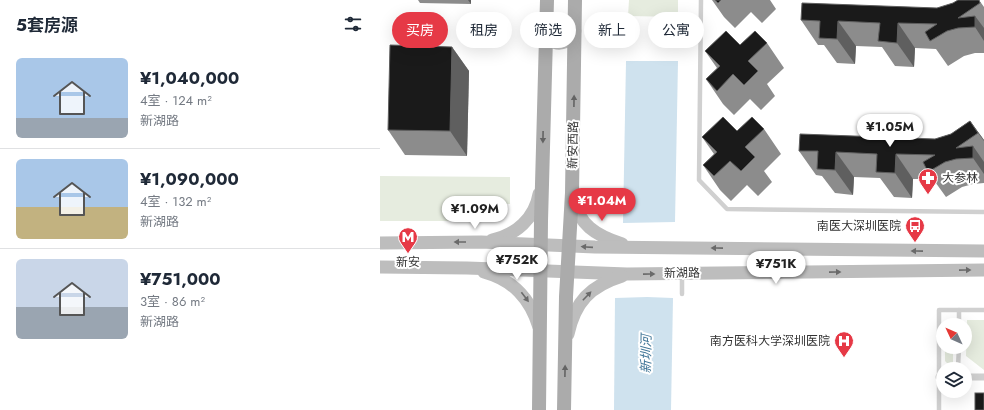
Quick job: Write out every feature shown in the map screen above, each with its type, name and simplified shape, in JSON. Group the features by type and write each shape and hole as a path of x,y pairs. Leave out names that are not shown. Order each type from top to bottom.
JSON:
{"main road":[{"path":"547,0 547,12"},
{"name":"新安西路","path":"575,0 575,12"},
{"path":"539,410 542,172 546,48"},
{"name":"新安西路","path":"564,410 572,193 575,48"},
{"path":"481,242 506,236 516,230 529,218 538,198 542,172"},
{"path":"572,193 578,213 590,228 609,240 633,247"},
{"name":"新湖路","path":"380,243 481,242 595,247 984,251"},
{"name":"新湖路","path":"380,267 541,270 627,274 984,270"},
{"path":"467,268 498,276 517,288 526,298 533,310 540,328"},
{"path":"566,344 574,315 578,306 585,297 602,284 627,274"}],"street":[{"path":"972,377 984,377"}],"lane":[{"path":"701,0 699,180 727,208 984,212"},
{"path":"682,273 682,294"},
{"path":"941,362 939,310 984,310"},
{"path":"959,318 960,310"},
{"path":"939,410 940,398"}],"shaded area":[{"path":"629,0 678,0 678,12 648,12 648,16 640,16 640,12 628,12"},
{"path":"380,176 510,177 510,204 470,203 470,221 380,221"},
{"path":"972,320 984,320 984,370 966,356 966,354 972,354"},
{"path":"945,354 953,354 953,362 945,361"}],"water":[{"path":"626,61 678,61 675,222 623,223"},
{"name":"新圳河","path":"615,298 673,298 671,410 614,410"}],"building":[{"path":"958,0 979,0 980,3 958,18 975,16 975,27 958,28 947,31 930,41 925,32 937,24 898,23 897,43 878,41 880,23 838,21 837,39 819,38 820,21 801,20 802,3 937,8"},
{"path":"726,31 740,45 755,31 767,43 748,61 758,71 744,85 733,74 717,91 706,79 720,66 705,51"},
{"path":"390,45 392,45 392,48 452,47 450,131 388,130"},
{"path":"723,117 737,131 752,117 764,129 745,147 755,157 741,171 730,161 714,176 703,165 717,152 702,137"},
{"path":"970,121 978,133 956,148 973,146 973,158 956,159 945,162 928,172 923,162 935,155 896,154 895,173 876,172 877,154 836,152 835,170 817,169 818,151 799,151 800,134 935,139 951,134"},
{"path":"975,393 984,393 984,410 975,410"}],"place":[{"name":"大参林","path":"928,195"},
{"name":"南医大深圳医院","path":"915,243"},
{"name":"新安","path":"408,254"},
{"name":"南方医科大学深圳医院","path":"844,358"}]}
